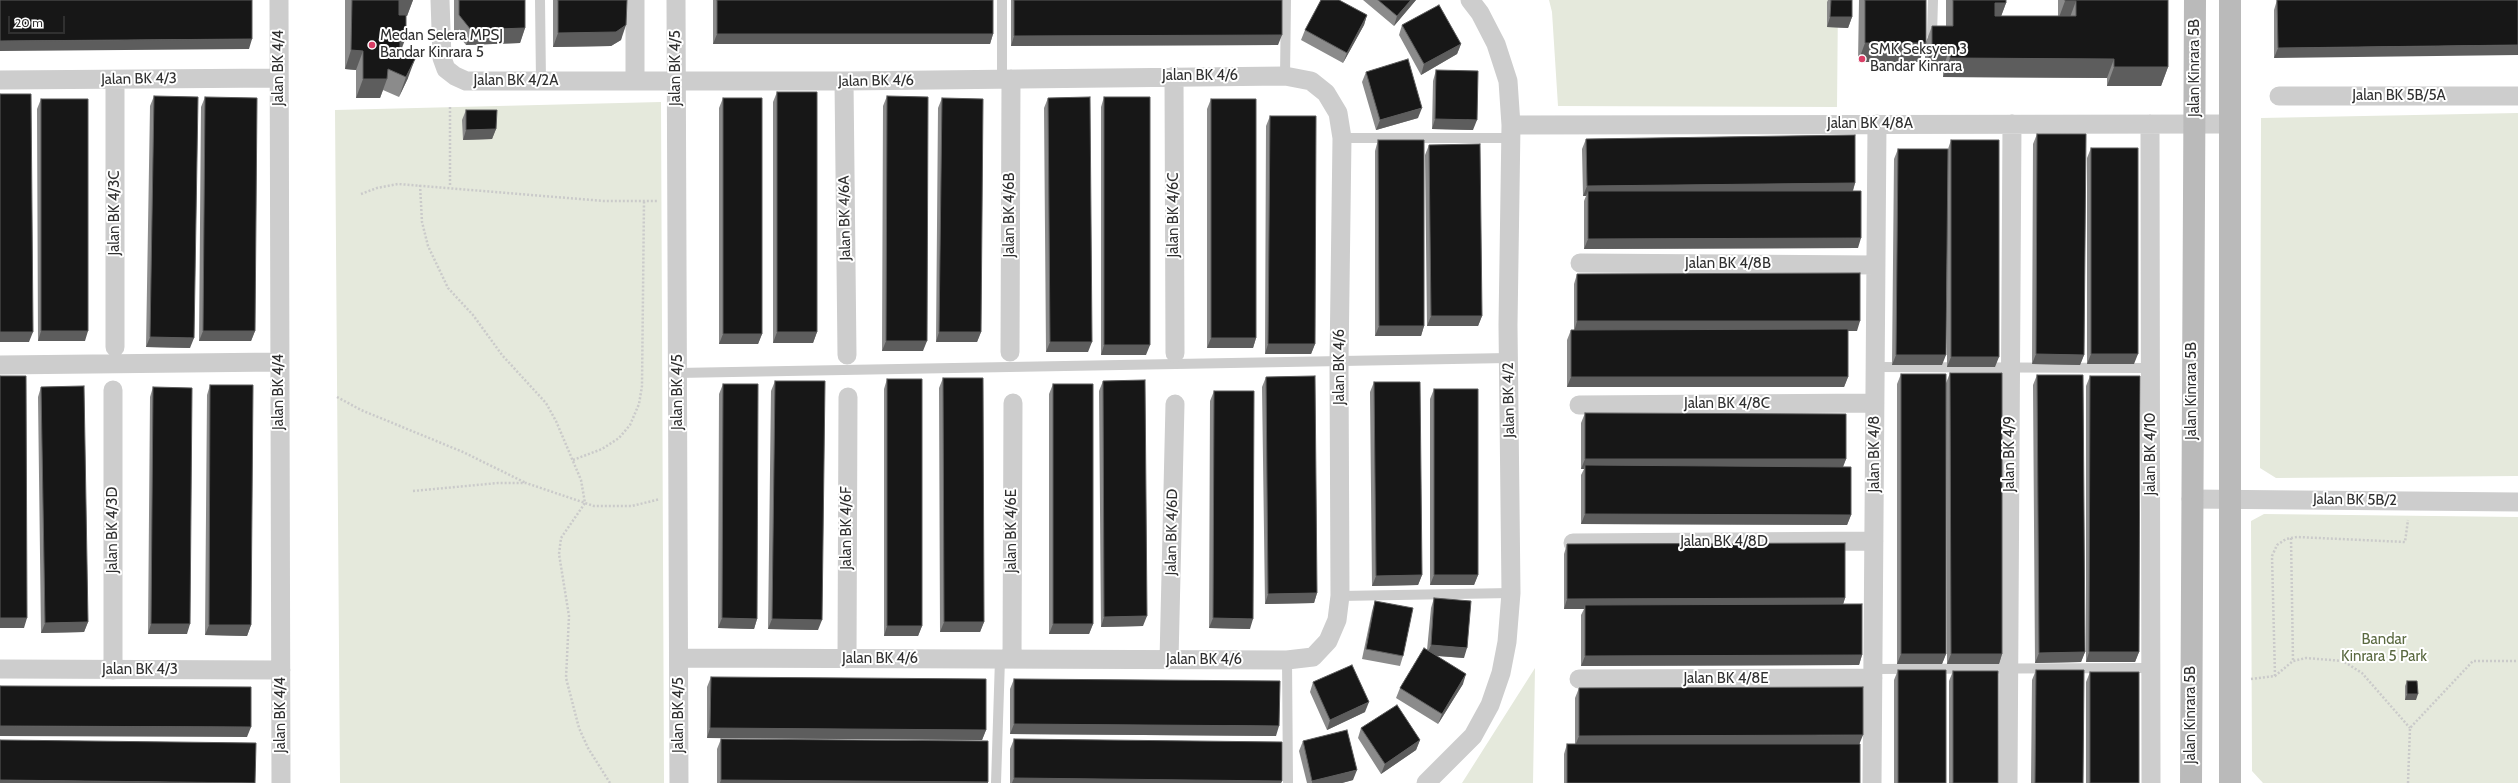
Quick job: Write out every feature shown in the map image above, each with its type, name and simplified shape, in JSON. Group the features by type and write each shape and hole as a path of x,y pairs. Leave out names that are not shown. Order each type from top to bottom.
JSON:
{"street":[{"name":"Jalan BK 4/4","path":"279,0 281,783"},
{"name":"Jalan BK 4/2A","path":"440,0 441,53 446,69 455,76 466,80 676,81"},
{"path":"635,0 635,81"},
{"name":"Jalan BK 4/5","path":"676,0 677,373 680,658 679,783"},
{"name":"Jalan BK 4/2","path":"1426,783 1473,736 1490,705 1501,673 1507,642 1510,593 1508,358 1511,131 1508,80 1496,44 1480,13 1470,0"},
{"name":"Jalan Kinrara 5B","path":"2191,783 2191,499 2195,0"},
{"path":"2230,0 2228,499 2230,783"},
{"name":"Jalan BK 4/6","path":"676,81 844,81 1174,76 1285,76 1311,81 1326,93 1338,113 1342,138 1339,362 1340,596 1337,620 1328,641 1313,657 1286,660 680,658"},
{"name":"Jalan BK 4/6C","path":"1174,76 1174,353"},
{"name":"Jalan BK 4/3","path":"0,80 279,78"},
{"name":"Jalan BK 4/6B","path":"1007,79 1010,352"},
{"name":"Jalan BK 4/3C","path":"115,80 115,347"},
{"name":"Jalan BK 4/6A","path":"844,81 847,355"},
{"name":"Jalan BK 5B/5A","path":"2279,96 2518,96"},
{"name":"Jalan BK 4/8A","path":"1511,131 1877,124 2230,124"},
{"name":"Jalan BK 4/8","path":"1872,783 1877,124"},
{"name":"Jalan BK 4/9","path":"2008,783 2012,124"},
{"name":"Jalan BK 4/10","path":"2150,124 2151,783"},
{"name":"Jalan BK 4/8B","path":"1580,263 1876,265"},
{"path":"0,365 279,362"},
{"name":"Jalan BK 4/3D","path":"113,390 113,670"},
{"name":"Jalan BK 4/6F","path":"847,659 848,397"},
{"name":"Jalan BK 4/8C","path":"1579,405 1875,402"},
{"name":"Jalan BK 4/6E","path":"1006,659 1013,403"},
{"name":"Jalan BK 4/6D","path":"1169,660 1176,404"},
{"name":"Jalan BK 5B/2","path":"2191,499 2518,502"},
{"name":"Jalan BK 4/8D","path":"1573,543 1874,541"},
{"name":"Jalan BK 4/3","path":"0,669 281,670"},
{"name":"Jalan BK 4/8E","path":"1579,679 1873,674"}],"lane":[{"path":"540,0 541,80"},
{"path":"1002,0 1007,79"},
{"path":"1285,76 1286,0"},
{"path":"1932,35 1933,0"},
{"path":"1342,138 1511,131"},
{"path":"677,373 1508,358"},
{"path":"1875,368 2150,368"},
{"path":"1340,596 1510,593"},
{"path":"996,783 1006,659"},
{"path":"1286,660 1288,783"},
{"path":"1873,674 2009,668 2151,668"}],"path":[{"path":"450,107 450,187"},
{"path":"360,194 377,188 398,184 450,187 548,197 662,201"},
{"path":"420,185 422,222 428,246 448,288 473,314 502,355 546,403 556,421 581,480 585,503 561,538 559,554 569,616 566,678 579,728 588,748 610,783"},
{"path":"573,460 602,449 619,438 630,425 639,404 642,386 644,201"},
{"path":"337,398 361,410 463,452 526,483 585,503 612,507 632,506 663,498"},
{"path":"413,491 498,483 526,483"},
{"path":"2275,676 2272,556 2277,545 2291,538 2406,542 2409,515"},
{"path":"2291,538 2293,661"},
{"path":"2251,679 2275,676 2293,661 2323,658 2343,661 2362,673 2410,728"},
{"path":"2408,783 2410,728 2473,661 2518,661"}],"green space":[{"path":"1549,0 1838,0 1837,107 1558,106 1552,12"},
{"path":"661,102 664,783 340,783 335,110"},
{"path":"2518,113 2518,476 2276,478 2260,468 2261,118"},
{"name":"Bandar Kinrara 5 Park","path":"2264,514 2518,517 2518,783 2263,783 2252,771 2251,521"},
{"path":"1535,668 1533,783 1462,783"}],"building":[{"path":"0,0 252,0 252,39 0,41"},
{"name":"Medan Selera MPSJ Bandar Kinrara 5","path":"352,0 399,0 399,15 406,15 406,37 400,37 400,51 415,59 406,77 388,69 387,79 363,79 363,51 351,50"},
{"path":"459,0 525,0 525,28 471,30 459,15"},
{"path":"558,0 627,0 626,25 616,32 558,33"},
{"path":"717,0 993,0 993,34 717,34"},
{"path":"1014,0 1282,0 1282,35 1014,36"},
{"path":"1321,0 1339,0 1367,15 1347,53 1305,30"},
{"path":"1378,0 1411,0 1397,16"},
{"path":"1831,0 1852,0 1852,17 1830,17"},
{"path":"1865,0 1926,0 1926,43 1865,43"},
{"path":"1953,0 2006,0 2006,3 1995,3 1995,16 2076,16 2076,1 2065,0 2168,0 2168,67 2114,67 2114,59 1950,58 1950,48 1932,48 1932,26 1953,26"},
{"path":"2277,0 2518,0 2518,45 2278,48"},
{"path":"1439,5 1461,44 1424,64 1402,25"},
{"path":"1408,59 1422,108 1380,120 1366,72"},
{"path":"1436,70 1478,71 1477,120 1435,119"},
{"path":"777,92 817,92 817,332 777,332"},
{"path":"0,94 31,94 33,332 0,332"},
{"path":"154,96 198,97 194,338 150,337"},
{"path":"887,96 928,97 927,341 886,341"},
{"path":"205,97 257,98 255,331 203,331"},
{"path":"1090,97 1092,342 1050,342 1048,98"},
{"path":"1104,97 1150,97 1150,345 1104,345"},
{"path":"723,98 762,98 762,334 723,334"},
{"path":"942,98 983,99 981,332 939,332"},
{"path":"41,99 88,99 88,331 41,331"},
{"path":"1211,99 1256,99 1256,338 1211,338"},
{"path":"466,110 497,110 496,129 466,130"},
{"path":"1270,116 1316,116 1315,344 1268,344"},
{"path":"2037,134 2086,134 2084,355 2036,354"},
{"path":"1855,135 1855,183 1587,186 1586,139"},
{"path":"1378,140 1424,140 1424,326 1379,326"},
{"path":"1951,140 1999,140 1999,357 1951,357"},
{"path":"1480,144 1482,316 1431,316 1429,145"},
{"path":"2091,148 2138,148 2138,354 2091,354"},
{"path":"1898,149 1948,149 1946,355 1896,355"},
{"path":"1588,191 1861,191 1861,238 1588,239"},
{"path":"1860,273 1860,321 1577,321 1577,274"},
{"path":"1848,329 1848,377 1571,377 1571,330"},
{"path":"1950,373 2002,373 2002,654 1951,654"},
{"path":"1901,374 1946,374 1946,654 1901,654"},
{"path":"2037,375 2083,375 2085,652 2039,653"},
{"path":"0,376 26,376 27,618 0,618"},
{"path":"1315,376 1317,593 1268,594 1266,377"},
{"path":"2090,376 2140,376 2139,652 2089,652"},
{"path":"943,378 983,378 984,622 944,622"},
{"path":"887,379 922,379 922,626 887,626"},
{"path":"1145,380 1147,616 1104,617 1103,381"},
{"path":"775,381 825,381 822,620 772,619"},
{"path":"1374,382 1420,382 1422,575 1376,576"},
{"path":"723,384 758,384 757,619 722,618"},
{"path":"1053,384 1093,384 1093,624 1053,624"},
{"path":"210,385 253,385 251,625 209,625"},
{"path":"84,386 88,622 45,623 41,387"},
{"path":"153,387 192,388 190,624 151,624"},
{"path":"1434,389 1478,389 1478,575 1434,575"},
{"path":"1214,391 1254,391 1253,619 1213,618"},
{"path":"1585,413 1846,414 1846,459 1585,459"},
{"path":"1585,465 1851,467 1851,515 1585,514"},
{"path":"1845,543 1845,598 1567,599 1567,544"},
{"path":"1434,598 1471,601 1467,648 1431,645"},
{"path":"1375,601 1413,608 1403,656 1366,649"},
{"path":"1862,604 1862,655 1585,656 1585,605"},
{"path":"1424,648 1466,674 1442,714 1400,688"},
{"path":"1352,665 1369,702 1330,720 1313,682"},
{"path":"1898,670 1946,670 1946,783 1898,783"},
{"path":"2036,670 2084,670 2083,783 2035,783"},
{"path":"1953,671 1998,671 1998,783 1953,783"},
{"path":"2090,672 2139,672 2139,783 2090,783"},
{"path":"711,677 986,679 986,730 710,728"},
{"path":"1014,679 1280,681 1279,726 1014,724"},
{"path":"2407,681 2417,681 2418,694 2407,694"},
{"path":"0,686 251,687 251,727 0,726"},
{"path":"1863,687 1863,735 1579,736 1579,688"},
{"path":"1397,705 1420,740 1385,764 1361,728"},
{"path":"1347,730 1357,770 1312,781 1303,741"},
{"path":"721,739 988,741 988,782 721,780"},
{"path":"1014,739 1282,742 1282,781 1014,778"},
{"path":"0,740 256,743 255,783 0,780"},
{"path":"1567,744 1860,744 1860,783 1567,783"}],"place":[{"name":"Medan Selera MPSJ Bandar Kinrara 5","path":"372,45"},
{"name":"SMK Seksyen 3 Bandar Kinrara","path":"1862,59"}]}
